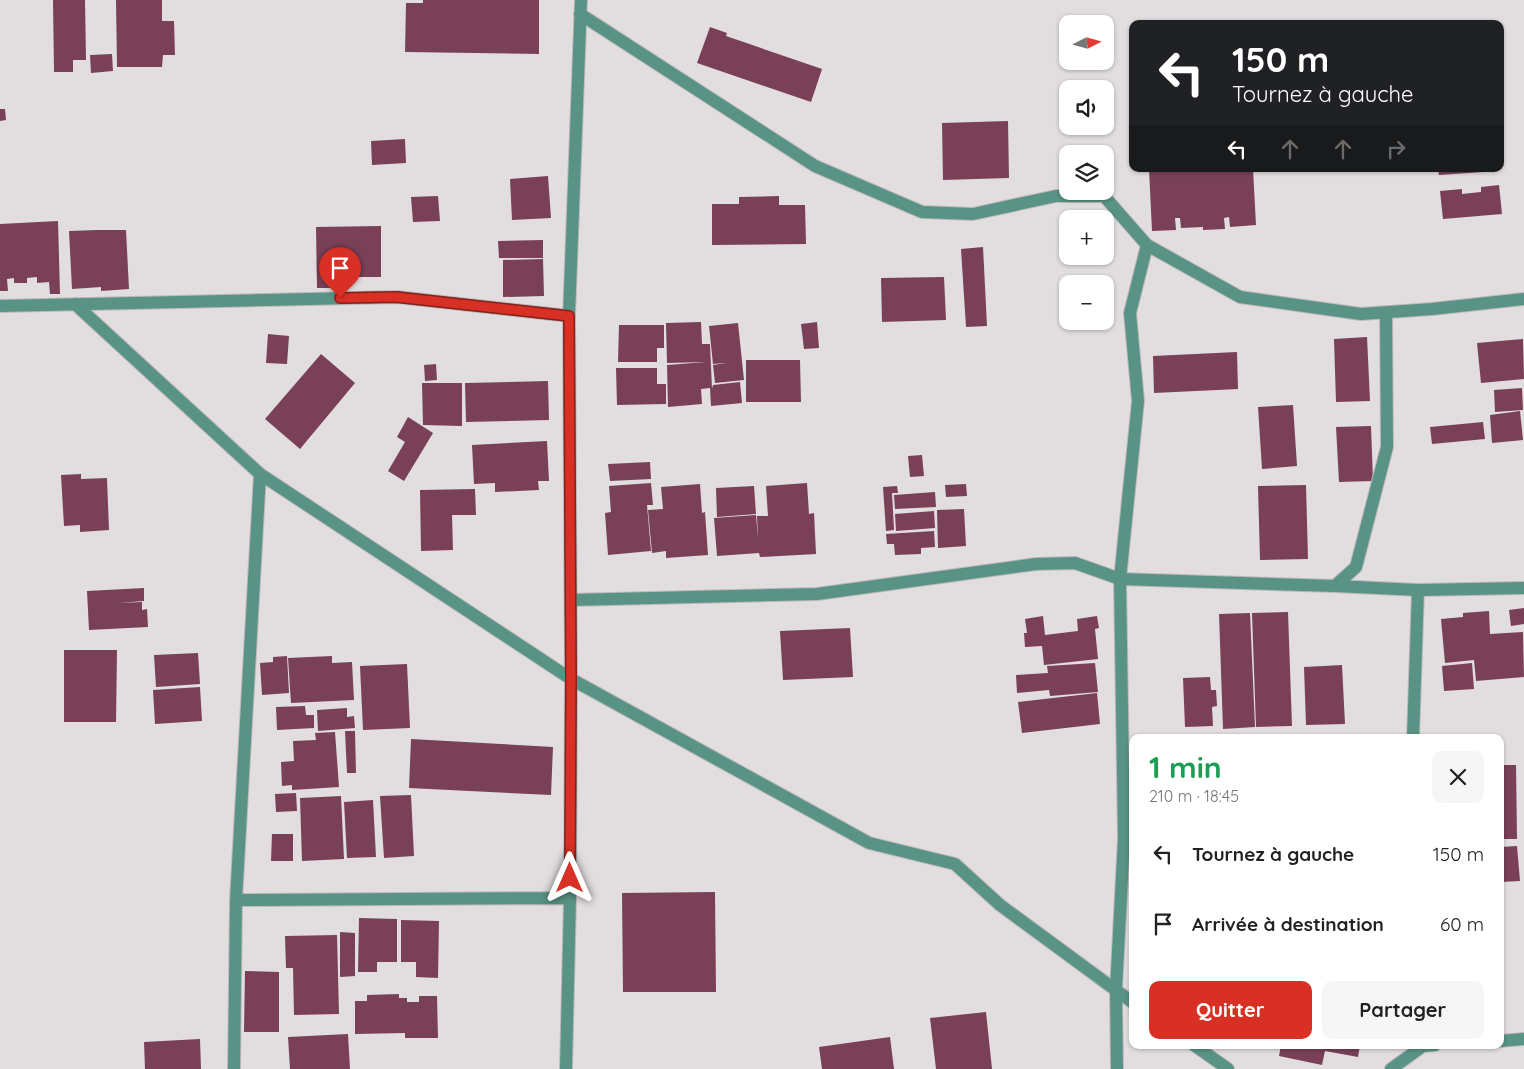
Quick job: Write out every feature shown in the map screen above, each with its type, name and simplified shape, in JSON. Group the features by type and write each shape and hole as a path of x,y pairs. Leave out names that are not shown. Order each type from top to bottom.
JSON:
{"street":[{"path":"566,1069 570,898 571,679 569,316 580,0"},
{"path":"580,14 815,166 922,212 973,214 1056,196 1104,196 1147,245 1240,297 1361,314 1524,299"},
{"path":"1116,1069 1116,990 1124,838 1120,579 1138,401 1130,313 1147,245"},
{"path":"0,306 396,297 569,316"},
{"path":"74,304 260,474 571,679 868,843 955,864 1000,905 1129,1000"},
{"path":"1334,586 1356,567 1387,448 1386,312"},
{"path":"234,1069 236,900 260,474"},
{"path":"571,600 817,594 1036,564 1075,563 1120,579 1418,590 1524,588"},
{"path":"1413,734 1418,590"},
{"path":"236,900 570,898"},
{"path":"1504,1041 1524,1039"},
{"path":"1200,1049 1228,1069"},
{"path":"1391,1069 1421,1049"}],"building":[{"path":"53,0 85,0 86,60 73,60 73,72 54,72"},
{"path":"116,0 162,0 162,21 174,21 175,55 163,55 162,67 117,67"},
{"path":"423,0 539,0 539,54 405,52 406,3 423,3"},
{"path":"710,27 727,33 726,36 822,69 811,102 697,63"},
{"path":"112,54 113,71 91,73 90,55"},
{"path":"0,109 5,109 6,120 0,121"},
{"path":"1008,121 1009,178 943,180 942,123"},
{"path":"405,139 406,163 372,165 371,141"},
{"path":"1149,172 1253,172 1256,225 1230,227 1229,217 1224,218 1225,229 1203,230 1203,227 1181,228 1180,218 1175,218 1176,230 1152,231"},
{"path":"1438,172 1483,172 1439,175"},
{"path":"548,176 551,218 512,220 510,179"},
{"path":"1499,185 1502,214 1443,219 1440,191 1462,189 1462,194 1481,192 1481,187"},
{"path":"438,196 440,221 413,222 411,197"},
{"path":"779,196 779,205 805,205 806,244 712,245 712,204 739,204 739,197"},
{"path":"58,221 60,294 50,294 49,282 37,283 37,277 27,278 27,283 14,283 14,278 7,279 8,291 0,291 0,224"},
{"path":"381,226 381,277 345,277 345,288 317,288 316,227"},
{"path":"126,230 129,289 101,291 101,287 72,289 69,231"},
{"path":"543,240 543,258 499,258 498,241"},
{"path":"983,247 987,326 966,327 961,249"},
{"path":"543,259 544,296 503,297 503,260"},
{"path":"944,277 946,320 882,322 881,278"},
{"path":"701,322 702,344 710,344 712,389 713,385 740,382 742,403 711,406 710,388 701,389 702,404 668,407 667,365 706,362 667,363 666,323"},
{"path":"817,322 819,348 804,349 801,324"},
{"path":"738,323 744,380 715,383 713,365 726,363 713,364 709,326"},
{"path":"619,325 664,325 664,348 657,348 657,362 618,362"},
{"path":"268,334 289,336 287,364 266,363"},
{"path":"1367,337 1370,401 1336,402 1334,339"},
{"path":"1523,339 1524,379 1481,383 1477,343"},
{"path":"1237,352 1238,389 1154,393 1153,356"},
{"path":"321,354 355,383 300,449 265,419"},
{"path":"746,360 800,360 801,402 746,402"},
{"path":"436,364 437,380 425,381 424,365"},
{"path":"616,368 657,368 657,384 666,384 666,404 617,405"},
{"path":"548,381 549,420 466,422 465,383"},
{"path":"422,383 462,383 462,426 423,425"},
{"path":"1522,388 1523,410 1495,412 1494,390"},
{"path":"1293,405 1297,466 1262,469 1258,407"},
{"path":"1520,411 1523,440 1492,443 1490,415"},
{"path":"408,417 433,433 404,481 388,471 405,442 397,437"},
{"path":"1483,422 1485,439 1432,444 1430,427"},
{"path":"1371,426 1373,481 1339,482 1336,427"},
{"path":"547,441 549,481 538,481 539,490 495,492 495,483 474,484 472,445"},
{"path":"922,455 924,476 910,477 908,456"},
{"path":"650,462 651,479 610,481 608,464"},
{"path":"81,474 81,479 107,478 109,530 80,532 80,525 64,526 61,475"},
{"path":"651,483 653,505 647,505 651,551 608,555 605,513 611,512 609,486"},
{"path":"807,483 809,514 814,513 816,554 760,557 759,553 717,556 714,518 756,515 758,539 757,516 768,516 766,486"},
{"path":"700,484 702,513 705,512 708,555 666,558 666,551 652,553 648,510 663,509 661,487"},
{"path":"966,484 967,496 946,497 945,485"},
{"path":"1306,485 1308,559 1260,560 1258,486"},
{"path":"754,486 756,514 717,517 716,488"},
{"path":"897,486 898,493 892,493 894,530 886,531 883,487"},
{"path":"475,489 476,515 452,515 453,550 421,551 420,490"},
{"path":"935,492 936,507 895,509 894,495"},
{"path":"964,509 966,546 938,548 937,510"},
{"path":"934,511 935,528 896,531 895,514"},
{"path":"934,531 935,547 921,548 921,554 895,555 894,544 887,544 886,534"},
{"path":"144,588 144,601 118,603 142,602 142,610 147,609 148,627 89,630 87,591"},
{"path":"1524,608 1524,624 1511,626 1509,610"},
{"path":"1489,611 1490,634 1523,632 1524,677 1476,681 1474,660 1445,663 1441,619 1463,617 1463,613"},
{"path":"1288,612 1292,726 1256,727 1252,613"},
{"path":"1250,613 1255,727 1223,729 1219,614"},
{"path":"1043,616 1045,635 1078,631 1077,619 1097,616 1099,628 1095,629 1098,659 1044,665 1042,646 1025,647 1024,633 1027,633 1025,619"},
{"path":"850,628 853,677 783,680 780,631"},
{"path":"64,650 117,650 116,722 64,722"},
{"path":"198,653 200,684 156,687 154,655"},
{"path":"287,656 289,693 262,695 260,663 273,662 273,657"},
{"path":"332,656 332,663 352,662 354,700 291,703 288,658"},
{"path":"1095,663 1098,692 1050,696 1049,690 1017,693 1016,675 1048,673 1047,666"},
{"path":"1472,663 1474,689 1444,691 1442,666"},
{"path":"407,664 410,728 363,730 360,666"},
{"path":"1342,665 1345,724 1306,725 1304,667"},
{"path":"1210,677 1211,690 1216,690 1217,706 1212,707 1213,726 1185,727 1183,678"},
{"path":"200,687 202,721 155,724 153,690"},
{"path":"1097,693 1100,724 1022,733 1018,702"},
{"path":"305,706 306,715 314,715 314,728 277,730 276,707"},
{"path":"347,708 347,717 354,716 355,728 318,731 317,710"},
{"path":"345,731 355,731 356,773 347,773"},
{"path":"335,732 339,787 292,790 292,785 282,786 281,762 294,761 293,741 316,740 315,733"},
{"path":"411,739 553,747 551,795 409,788"},
{"path":"1504,765 1516,765 1517,839 1504,839"},
{"path":"296,793 297,811 276,812 275,794"},
{"path":"411,795 414,856 384,858 380,796"},
{"path":"341,796 344,859 302,861 300,798"},
{"path":"373,800 376,857 347,858 344,802"},
{"path":"272,834 293,834 293,861 271,861"},
{"path":"1517,846 1520,881 1504,882 1504,847"},
{"path":"715,892 716,992 623,992 622,893"},
{"path":"359,918 397,919 397,962 377,962 377,972 358,972"},
{"path":"401,920 439,921 438,978 416,977 416,962 401,962"},
{"path":"340,932 355,933 355,976 340,977"},
{"path":"337,935 339,1014 294,1015 293,968 286,968 285,936"},
{"path":"245,971 279,972 279,1032 244,1032"},
{"path":"399,994 399,998 407,998 407,1002 419,1002 419,996 437,996 438,1038 405,1038 405,1033 355,1034 355,1001 367,1001 367,995"},
{"path":"986,1012 992,1069 936,1069 930,1018"},
{"path":"348,1034 350,1069 290,1069 288,1037"},
{"path":"890,1037 894,1069 822,1069 819,1047"},
{"path":"200,1039 201,1069 145,1069 144,1042"},
{"path":"1280,1049 1359,1049 1358,1057 1325,1051 1322,1065 1279,1056"}],"route":[{"path":"340,298 396,297 569,316 570,878"}]}
